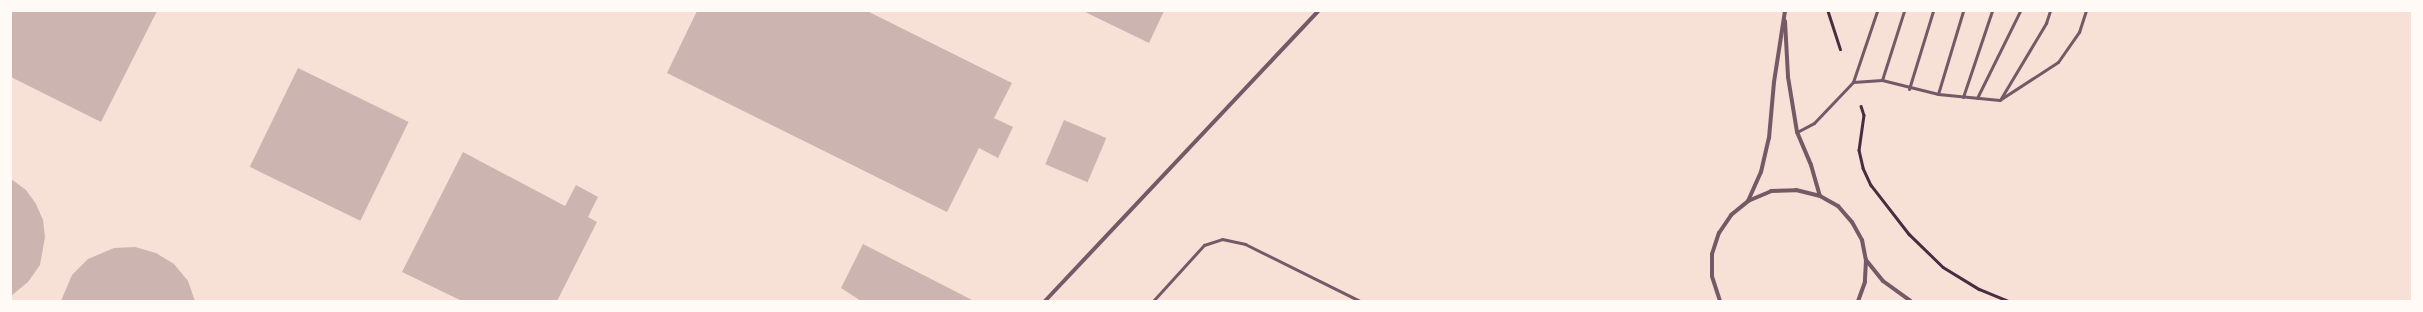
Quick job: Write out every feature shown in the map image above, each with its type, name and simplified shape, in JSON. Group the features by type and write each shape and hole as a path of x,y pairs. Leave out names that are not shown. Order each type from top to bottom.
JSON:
{"street":[{"path":"1045,301 1318,11"},
{"path":"1785,11 1788,77 1797,132 1811,165 1820,196"},
{"path":"1748,201 1762,172 1770,138 1774,82 1785,11"},
{"path":"1718,300 1712,276 1714,247 1719,233 1731,215 1748,201 1771,191 1796,190 1820,196 1838,206 1852,222 1862,240 1866,260 1865,282 1858,301"},
{"path":"1866,260 1883,280 1911,301"}],"lane":[{"path":"1797,132 1814,123 1853,82 1877,11"},
{"path":"1882,80 1904,11"},
{"path":"1909,89 1933,11"},
{"path":"1938,94 1963,11"},
{"path":"1963,97 1992,11"},
{"path":"1977,98 2020,11"},
{"path":"2000,100 2046,23 2050,11"},
{"path":"1853,82 1882,80 1909,89 1938,94 2000,100 2058,62 2079,32 2086,11"},
{"path":"1153,301 1204,245 1222,239 1245,244 1360,301"}],"path":[{"path":"1828,11 1864,115 1859,150 1863,168 1871,185 1909,234 1943,267 1979,289 2008,301"}],"building":[{"path":"11,11 157,11 101,122 11,77"},
{"path":"697,11 867,11 1012,83 994,118 1013,127 998,158 979,148 947,212 667,73"},
{"path":"1083,11 1164,11 1149,43"},
{"path":"298,68 409,122 360,221 250,167"},
{"path":"1064,120 1106,138 1088,182 1045,164"},
{"path":"463,152 565,206 576,185 598,197 588,217 597,222 557,301 462,301 402,272"},
{"path":"11,179 26,190 36,204 43,220 45,237 40,265 28,282 11,296"},
{"path":"863,244 974,301 861,301 841,288"},
{"path":"135,247 156,253 174,264 188,281 195,301 61,301 72,275 88,259 114,248"}]}
